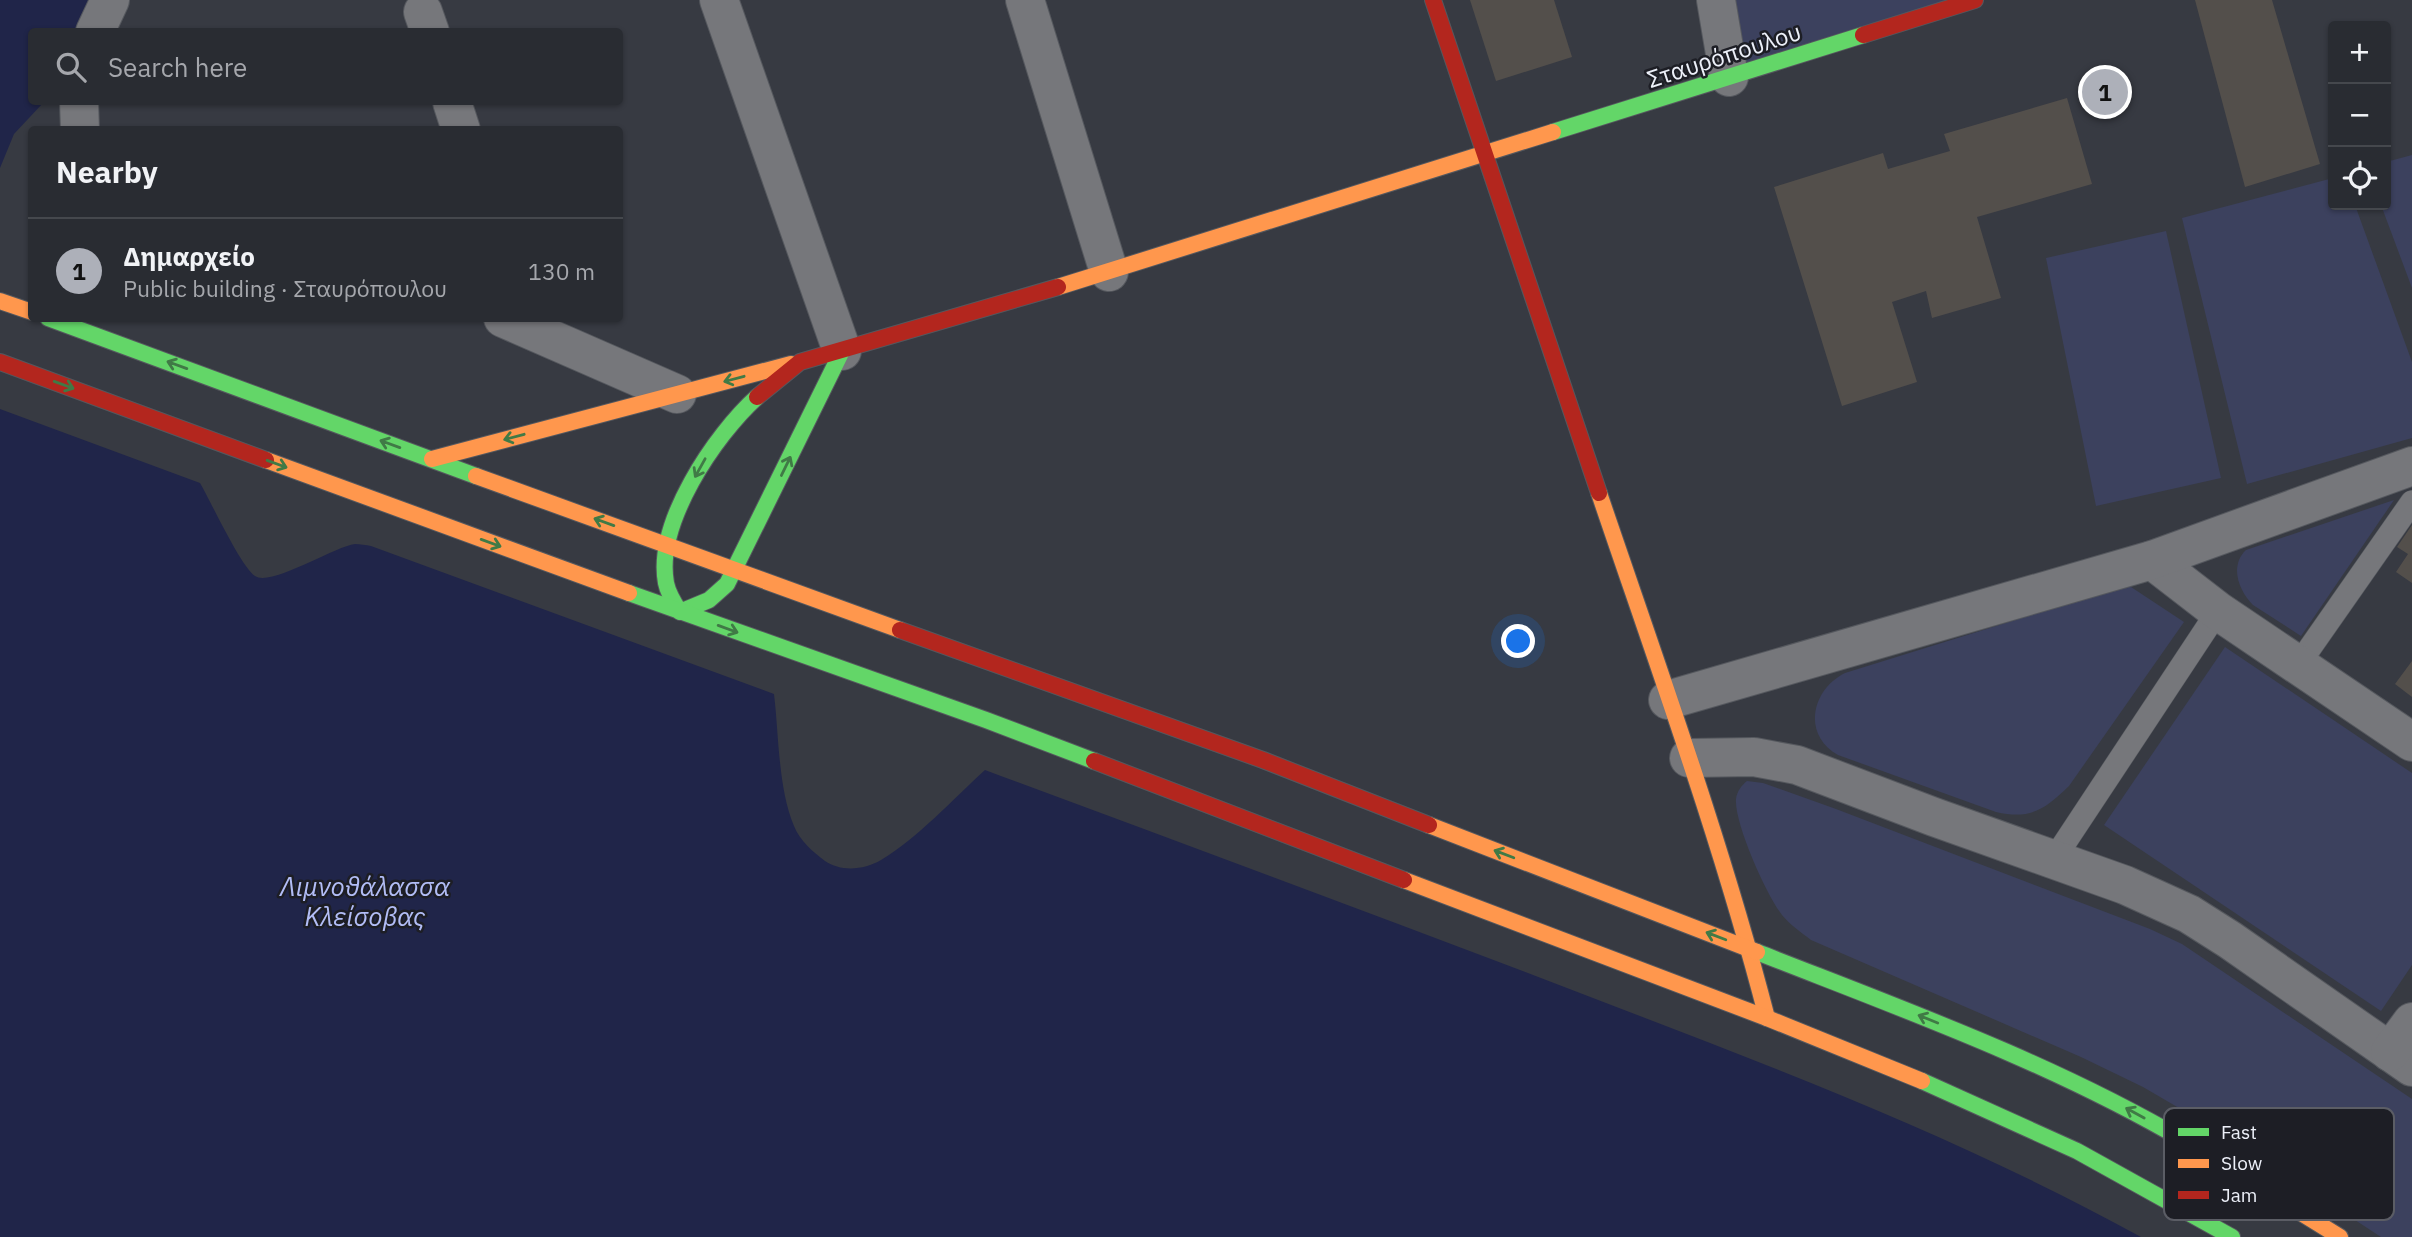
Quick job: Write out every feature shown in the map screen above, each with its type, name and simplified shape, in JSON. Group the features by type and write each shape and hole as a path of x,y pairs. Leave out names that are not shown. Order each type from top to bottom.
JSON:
{"street":[{"path":"97,28 110,0"},
{"path":"680,612 696,607 727,584 842,351 719,0"},
{"path":"1026,0 1108,272"},
{"path":"1433,0 1689,758 1749,949 1767,1018"},
{"path":"1716,0 1729,77"},
{"name":"Σταυρόπουλου","path":"432,459 842,351 1108,272 1975,0"},
{"path":"79,105 80,126"},
{"path":"453,105 460,126"},
{"path":"0,301 28,311"},
{"path":"59,322 735,571 1263,760 1951,1028 2037,1065 2164,1129"},
{"path":"517,322 677,394"},
{"path":"0,362 680,612 999,725 1767,1018 2023,1125 2164,1199"},
{"path":"680,612 666,583 668,546 678,512 709,452 729,426 800,362"},
{"path":"1668,700 2151,560 2412,466"},
{"path":"2151,560 2218,611 2412,742"},
{"path":"1689,758 1754,757 1797,765 2125,885 2189,914 2401,1059 2412,1022"},
{"path":"2201,1220 2232,1237"},
{"path":"2313,1220 2340,1237"}],"lane":[{"path":"2298,665 2412,502"},
{"path":"2054,859 2218,611"}],"shaded area":[{"path":"1716,0 1975,0 1729,77"},
{"path":"2412,155 2412,288 2383,210 2391,210 2391,161"},
{"path":"2328,179 2328,210 2357,210 2412,362 2412,438 2247,484 2182,218"},
{"path":"2166,231 2221,478 2096,506 2046,258"},
{"path":"2394,500 2301,636 2253,605 2244,593 2237,571 2241,556 2246,550"},
{"path":"2128,585 2184,622 2069,786 2037,811 2019,815 1996,812 1838,755 1819,736 1815,725 1818,701 1824,690 1845,673"},
{"path":"2225,647 2412,773 2412,965 2381,1011 2104,825"},
{"path":"1747,781 1763,783 1836,809 2150,929 2182,944 2412,1099 2412,1237 2381,1237 2355,1220 2394,1220 2394,1108 2179,1108 2081,1057 1811,940 1782,915 1753,859 1737,810 1737,793"}],"water":[{"path":"0,0 100,0 86,28 28,28 28,105 41,105 14,134 0,168"},
{"name":"Λιμνοθάλασσα Κλείσοβας","path":"0,409 200,483 234,547 255,576 263,578 288,572 355,544 371,546 774,694 782,778 789,811 803,841 831,865 853,868 881,860 922,830 985,770 1461,948 1818,1086 2014,1172 2141,1237 0,1237"}],"building":[{"path":"1470,0 1554,0 1572,57 1496,81"},
{"path":"2195,0 2272,0 2320,164 2245,187"},
{"path":"2067,98 2092,184 1977,217 2001,298 1932,318 1926,291 1892,302 1917,382 1842,406 1774,187 1883,153 1888,169 1950,151 1944,134"},
{"path":"2412,525 2412,583 2396,572 2408,554 2397,547"},
{"path":"2412,661 2412,697 2395,684"}],"traffic: fast":[{"path":"1553,132 1863,35"},
{"path":"59,322 476,476"},
{"path":"757,397 707,457 679,508 665,559 667,587 680,612 709,600 727,584 842,351"},
{"path":"629,593 1094,761"},
{"path":"1757,952 1975,1038 2082,1086 2164,1129"},
{"path":"1922,1081 2077,1151 2164,1199"},
{"path":"2201,1220 2232,1237"}],"traffic: slow":[{"path":"1058,287 1553,132"},
{"path":"0,301 28,311"},
{"path":"432,459 791,364"},
{"path":"266,460 629,593"},
{"path":"476,476 900,630"},
{"path":"1599,493 1730,885 1767,1018"},
{"path":"1429,825 1757,952"},
{"path":"1404,880 1767,1018 1922,1081"},
{"path":"2313,1220 2340,1237"}],"traffic: jam":[{"path":"1433,0 1599,493"},
{"path":"1863,35 1975,0"},
{"path":"757,397 800,362 1058,287"},
{"path":"0,362 266,460"},
{"path":"900,630 1263,760 1429,825"},
{"path":"1094,761 1404,880"}],"place":[{"name":"Δημαρχείο","path":"2105,92"}]}
